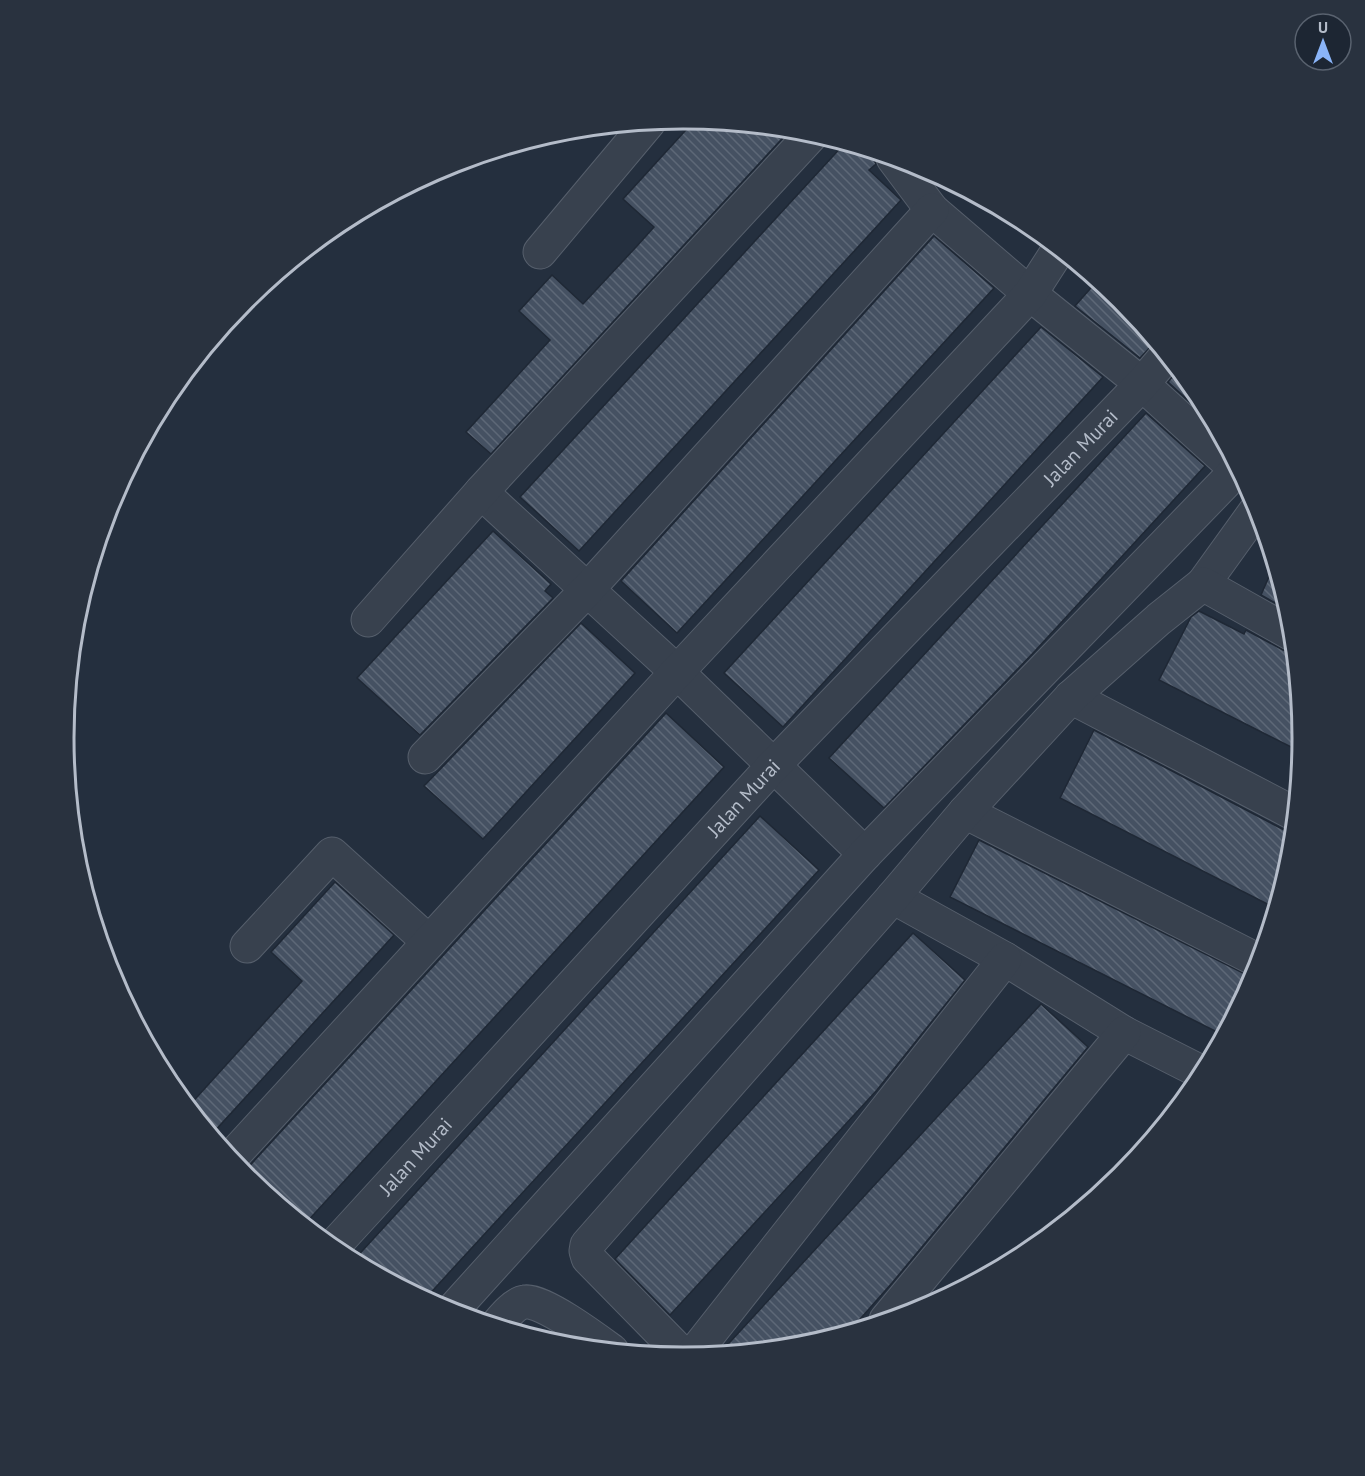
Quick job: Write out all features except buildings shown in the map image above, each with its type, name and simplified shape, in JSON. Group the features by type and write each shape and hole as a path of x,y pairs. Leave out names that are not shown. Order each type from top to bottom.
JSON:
{"street":[{"path":"540,252 642,130"},
{"path":"368,620 481,492 805,142"},
{"path":"902,170 932,210 1030,294 1142,384 1221,455"},
{"path":"426,757 587,590 932,210"},
{"path":"236,1152 677,672 1030,294 1054,256"},
{"name":"Jalan Murai","path":"339,1240 773,766 1161,361"},
{"path":"458,1304 865,854 1232,475"},
{"path":"481,492 677,672 865,854"},
{"path":"675,1347 588,1258 587,1245 965,812 1071,697 1159,619 1203,584 1250,519"},
{"path":"1203,584 1281,628"},
{"path":"1071,697 1287,810"},
{"path":"965,812 1250,957"},
{"path":"248,946 332,854 429,942"},
{"path":"893,897 1005,959 1124,1033 1194,1068"},
{"path":"700,1347 1005,959"},
{"path":"895,1309 1124,1033"},
{"path":"502,1319 510,1310 525,1302 537,1303 597,1341"}]}
